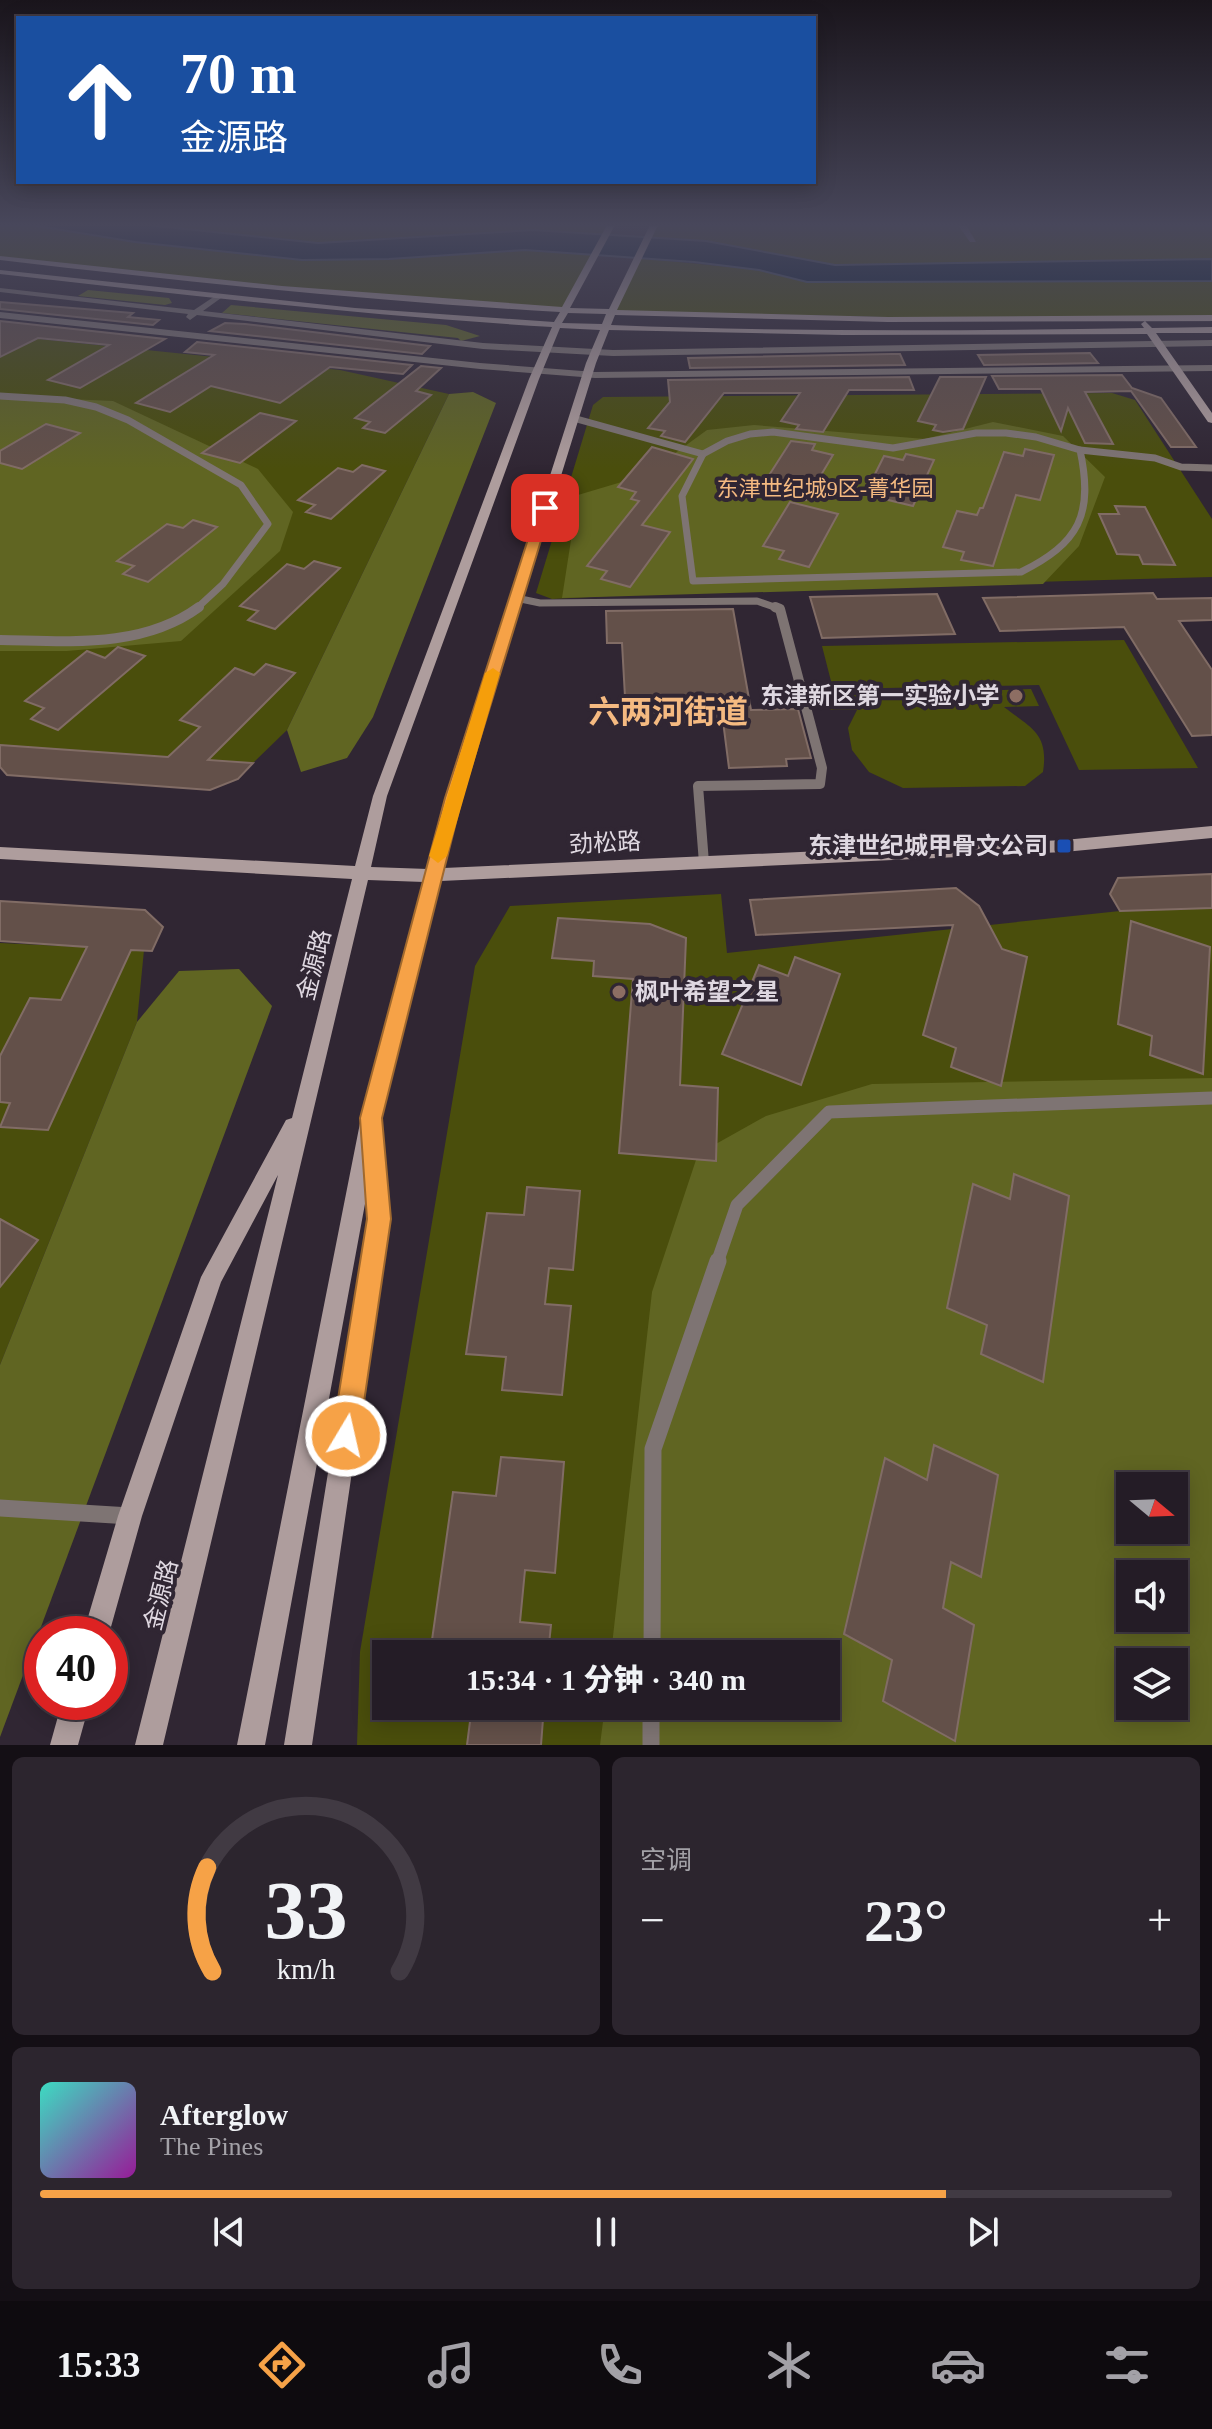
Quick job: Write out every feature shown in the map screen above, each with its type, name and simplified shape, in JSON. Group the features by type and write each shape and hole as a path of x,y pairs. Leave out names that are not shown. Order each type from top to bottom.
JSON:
{"main road":[{"path":"330,306 475,320 562,317 1212,318"},
{"path":"454,306 562,317 925,331 1212,330"},
{"name":"金源路","path":"149,1745 380,796 538,370 567,306"},
{"path":"251,1745 371,1118 454,798 587,374 615,306"},
{"path":"1141,319 1212,420"},
{"name":"劲松路","path":"0,853 433,875 1064,846 1212,832"},
{"path":"101,1616 130,1516 212,1277 304,1109"},
{"path":"298,1745 379,1219 371,1118"},
{"path":"64,1745 71,1720"}],"street":[{"path":"134,306 468,344 595,352 1212,343"},
{"path":"170,333 205,306"},
{"path":"0,315 587,374 1212,368"},
{"path":"925,331 935,347"}],"lane":[{"path":"0,396 65,400 96,407 128,420 241,485 268,524 206,602 159,630 109,640 0,640"},
{"path":"573,418 703,454"},
{"path":"1080,450 1087,475 1080,524 1055,554 1021,572 693,581 682,496 703,454 724,439 769,432 820,436 892,448 926,445 983,433 1036,435 1080,450 1155,458 1181,467 1212,468"},
{"path":"516,598 540,603 757,601 780,609 822,768 820,784 698,786 704,863"},
{"path":"652,1640 653,1449 737,1205 829,1112 1212,1098"},
{"path":"0,1508 130,1516"},
{"path":"651,1720 651,1745"}],"shaded area":[{"path":"518,306 567,306 565,310"},
{"path":"614,306 1212,306 1212,318 1063,321 612,311"},
{"path":"0,335 340,370 449,394 287,730 253,763 0,746"},
{"path":"1112,393 1135,400 1212,519 1212,577 686,592 552,599 536,593 593,405 603,397"},
{"path":"1124,640 1198,768 1079,770 1039,685 833,689 822,646"},
{"path":"1031,689 1039,706 1004,707 1036,733 1043,748 1043,772 1025,786 903,788 869,772 852,750 848,728 857,710 829,710 826,696"},
{"path":"721,894 727,953 1120,911 1212,908 1212,1745 357,1745 360,1652 475,966 510,906"},
{"path":"0,943 144,950 137,1022 0,1365"}],"green space":[{"path":"229,306 246,306 446,325 480,336 461,341 458,338 222,313"},
{"path":"473,392 496,403 373,717 347,758 301,772 287,730 449,394"},
{"path":"0,396 113,401 258,469 293,512 280,551 181,641 67,651 0,651"},
{"path":"993,422 1063,436 1105,477 1079,546 1043,584 562,598 578,495 645,475 707,430 754,425 925,439"},
{"path":"239,969 272,1006 45,1616 24,1616 24,1672 0,1737 0,1365 137,1022 179,971"},
{"path":"1212,1078 1212,1745 600,1745 603,1720 840,1720 840,1640 613,1640 652,1292 698,1154 766,1116 872,1084"}],"building":[{"path":"0,306 54,306 133,313 128,317 159,320 153,325 0,309"},
{"path":"0,321 165,339 80,388 48,380 109,345 38,338 0,357"},
{"path":"225,323 430,346 422,354 210,331"},
{"path":"197,342 412,365 403,374 330,367 280,403 211,386 170,412 136,403 214,355 185,352"},
{"path":"1090,353 1098,363 984,365 978,355"},
{"path":"900,354 905,365 690,368 688,358"},
{"path":"421,366 441,368 416,391 431,395 385,433 363,428 370,422 355,418"},
{"path":"1122,375 1132,388 1161,398 1196,447 1171,447 1131,391 1085,392 1113,444 1085,443 1068,408 1061,431 1041,389 999,389 992,376"},
{"path":"909,377 914,390 849,390 823,432 796,429 799,425 781,421 800,393 724,393 685,442 661,436 665,431 648,428 670,402 668,380"},
{"path":"940,377 986,377 963,429 943,432 933,430 936,425 918,421"},
{"path":"260,413 296,421 240,463 202,453"},
{"path":"46,424 80,433 22,469 0,463 0,451"},
{"path":"791,441 815,444 812,450 833,455 806,500 778,494 782,487 764,483"},
{"path":"652,447 693,459 642,525 670,532 630,587 601,579 607,571 587,566 639,501 631,499 636,492 618,487"},
{"path":"1025,449 1054,455 1040,500 1016,495 993,566 961,560 964,552 943,547 957,511 977,515 983,508 1004,452 1023,456"},
{"path":"906,454 934,460 913,506 884,499 887,492 868,488 884,456 903,460"},
{"path":"362,465 385,471 331,519 306,512 315,505 298,500 338,468 353,472"},
{"path":"790,502 838,514 809,567 779,559 784,551 763,546"},
{"path":"1115,506 1145,507 1175,565 1143,564 1139,555 1117,554 1099,514 1119,514"},
{"path":"193,520 217,527 148,582 123,574 134,566 117,561 167,524 183,528"},
{"path":"314,561 340,568 275,629 248,620 258,611 240,606 287,564 304,569"},
{"path":"1153,593 1157,599 1212,598 1212,620 1179,621 1212,670 1212,735 1192,736 1124,627 1000,631 983,598"},
{"path":"937,594 955,634 822,638 810,597"},
{"path":"733,609 751,710 798,709 811,758 786,759 787,766 729,768 723,721 706,721 692,714 680,726 625,697 622,643 607,643 606,611"},
{"path":"118,647 145,656 58,730 31,719 44,708 25,701 87,651 105,658"},
{"path":"266,664 295,673 208,760 253,763 238,779 210,790 7,775 0,767 0,745 168,757 200,727 180,720 235,668 254,675"},
{"path":"1212,874 1212,908 1120,911 1110,894 1118,878"},
{"path":"956,888 979,906 1002,949 1027,957 1001,1086 951,1067 956,1048 923,1035 953,925 756,935 750,900"},
{"path":"0,901 145,910 163,927 152,951 131,950 48,1130 0,1127 10,1103 0,1102 0,1056 30,998 61,1000 87,947 0,941"},
{"path":"558,918 650,924 686,938 680,1085 718,1088 716,1161 619,1153 633,979 593,976 594,961 552,958"},
{"path":"1131,921 1210,947 1203,1074 1150,1055 1152,1036 1118,1024"},
{"path":"795,957 840,974 801,1085 722,1054 759,965 788,976"},
{"path":"1014,1174 1069,1196 1043,1382 981,1354 987,1325 947,1308 973,1184 1010,1199"},
{"path":"527,1187 580,1191 573,1270 549,1268 545,1304 571,1306 562,1395 502,1390 506,1357 466,1354 487,1213 524,1215"},
{"path":"0,1219 38,1240 0,1287"},
{"path":"934,1445 998,1475 981,1577 951,1562 943,1608 974,1625 955,1741 883,1701 892,1660 844,1634 885,1458 927,1480"},
{"path":"501,1457 564,1462 555,1573 525,1570 520,1622 551,1625 549,1640 432,1640 453,1492 496,1496"},
{"path":"470,1720 543,1720 541,1745 467,1745"}],"slow traffic":[{"path":"438,856 493,673"}],"place":[{"name":"东津新区第一实验小学","path":"1016,696"},
{"name":"东津世纪城甲骨文公司","path":"1064,846"},
{"name":"枫叶希望之星","path":"619,992"}],"district":[{"name":"东津世纪城9区-菁华园","path":"825,488"},
{"name":"六两河街道","path":"668,712"}],"route":[{"path":"346,1436 379,1219 371,1118 454,798 545,508"}]}
